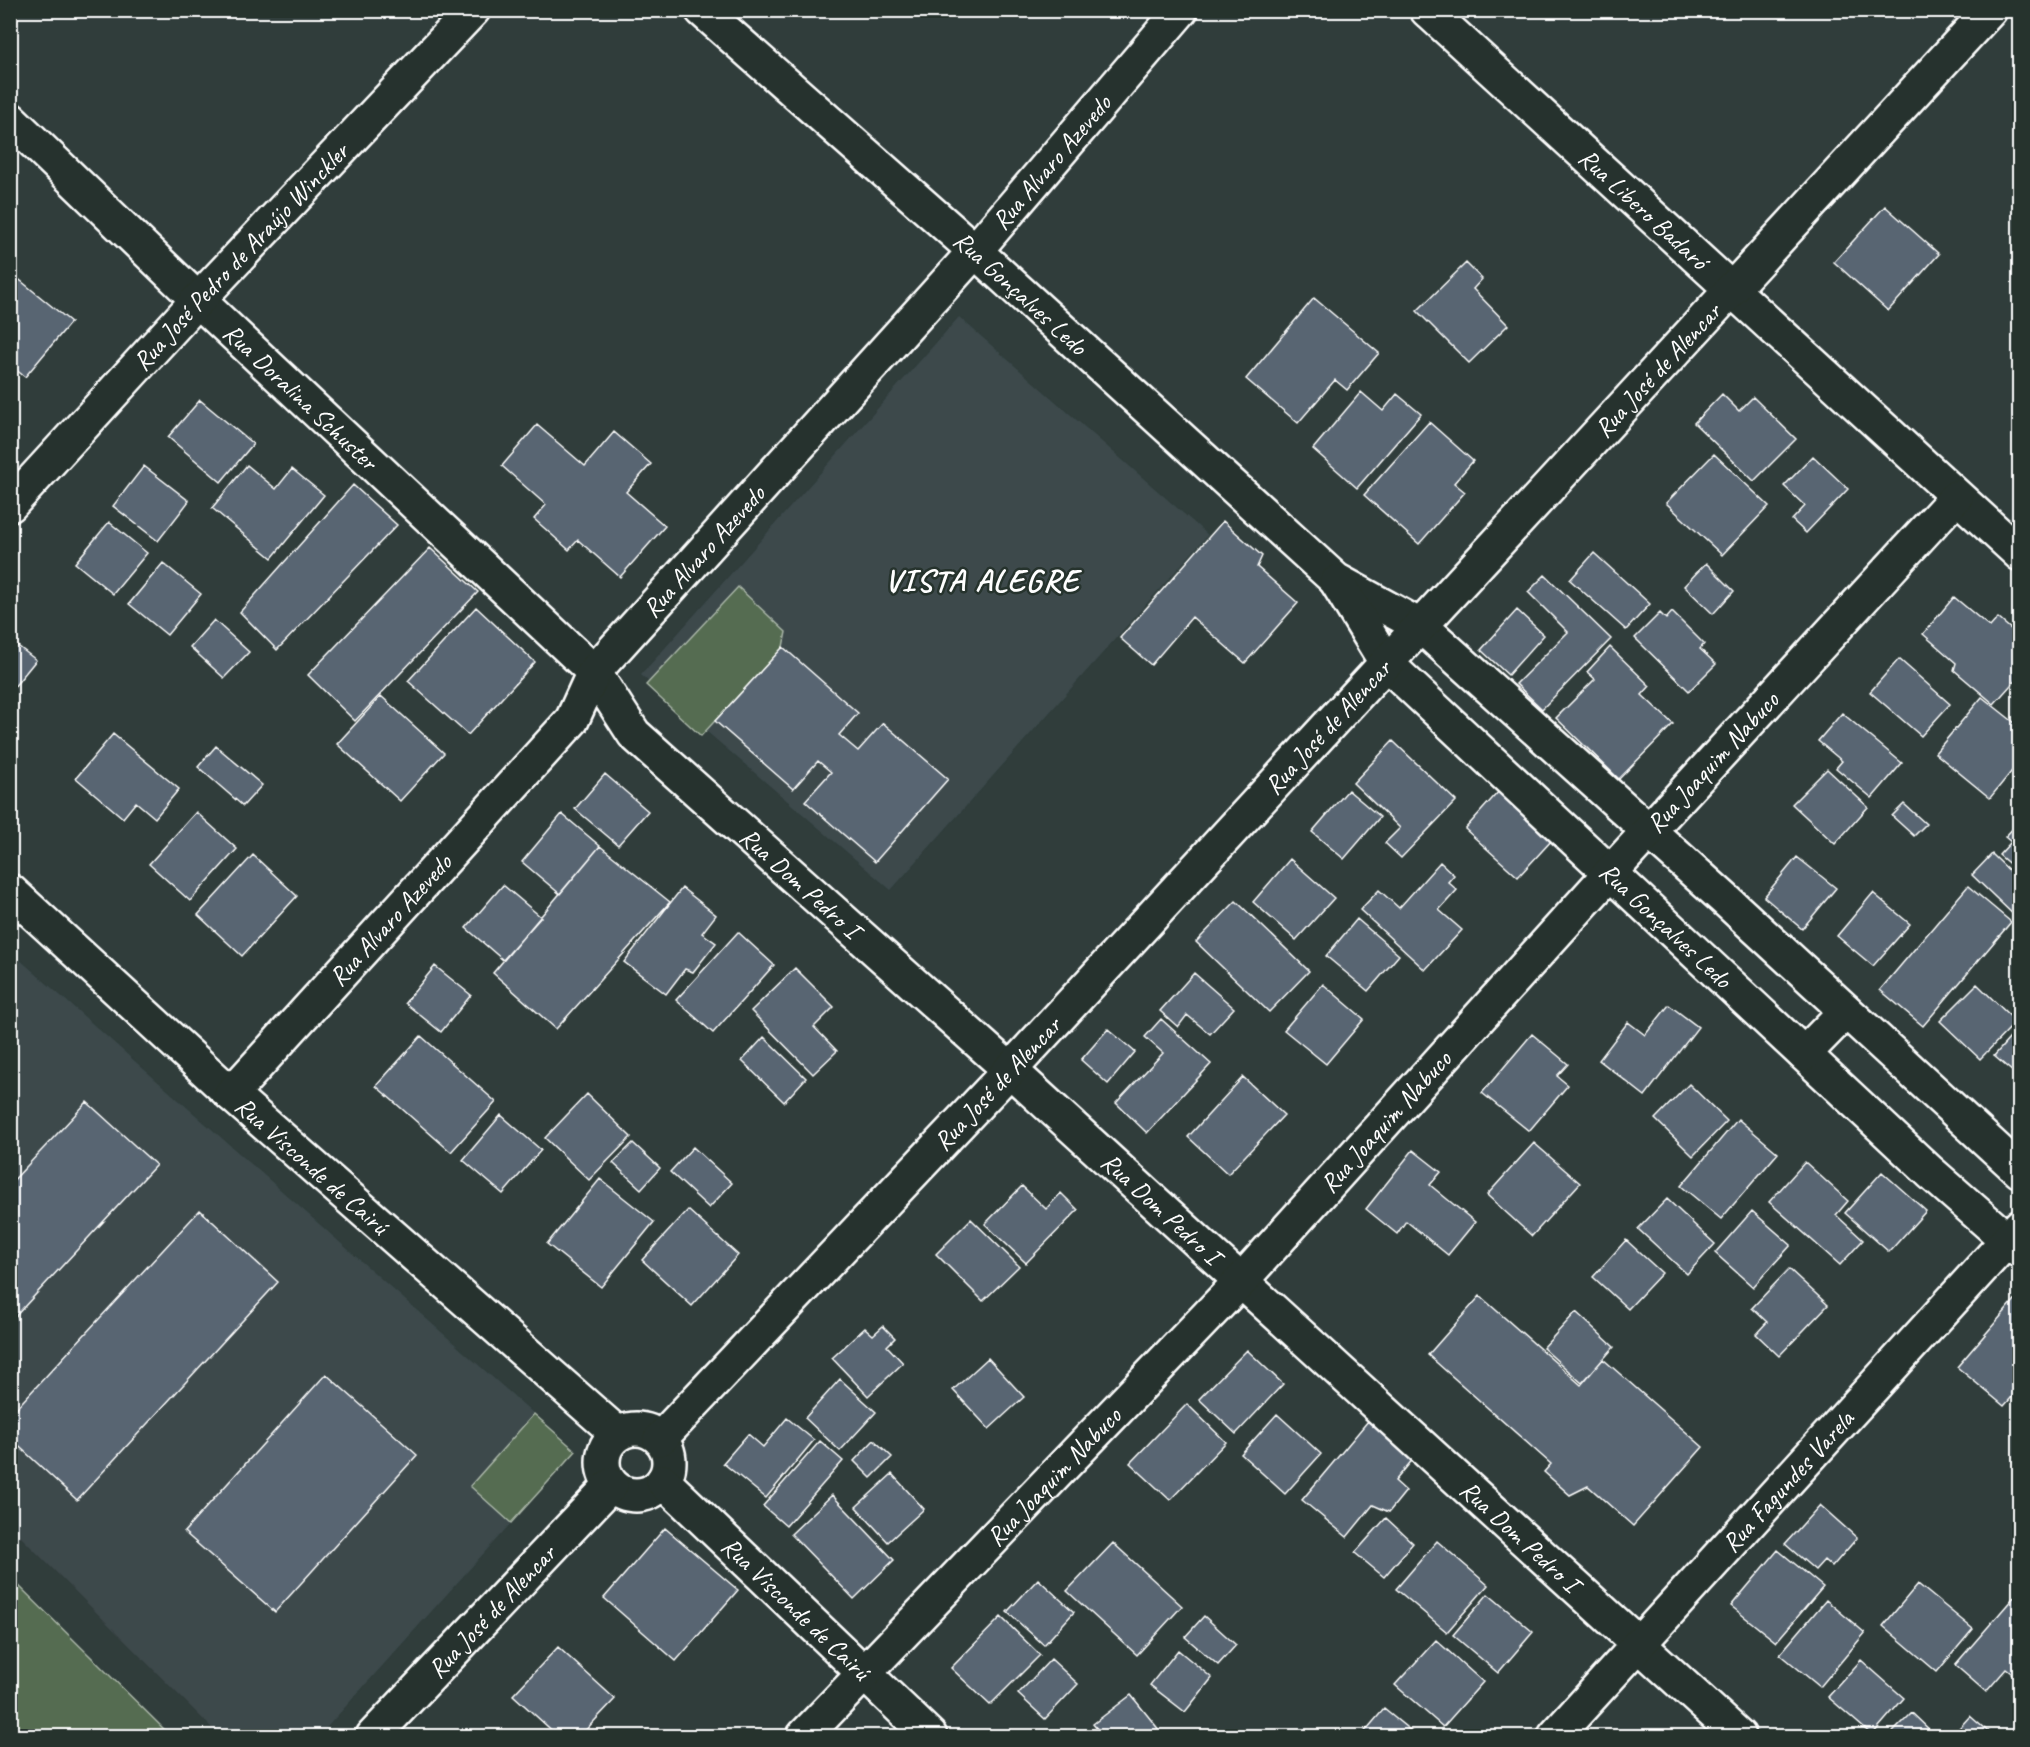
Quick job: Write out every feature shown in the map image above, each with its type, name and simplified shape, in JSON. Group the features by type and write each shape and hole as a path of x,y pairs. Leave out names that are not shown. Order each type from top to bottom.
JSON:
{"street":[{"name":"Rua José Pedro de Araújo Winckler","path":"10,505 198,300 473,10"},
{"name":"Rua Gonçalves Ledo","path":"702,10 975,251 1336,580 1422,627 2019,1171"},
{"name":"Rua Alvaro Azevedo","path":"231,1094 572,720 594,672 975,251 1181,10"},
{"name":"Rua Libero Badaró","path":"1428,10 2019,554"},
{"name":"Rua José de Alencar","path":"660,1439 1010,1070 1732,292 1990,10"},
{"name":"Rua Doralina Schuster","path":"10,119 198,300 594,672"},
{"name":"Rua Joaquim Nabuco","path":"804,1737 1241,1281 1648,831 1956,497"},
{"name":"Rua Gonçalves Ledo","path":"1336,580 1387,664 1804,1054 2015,1239"},
{"name":"Rua Dom Pedro I","path":"594,672 634,734 1010,1070 1739,1737"},
{"name":"Rua Visconde de Cairú","path":"10,891 231,1094 618,1434"},
{"path":"1804,1054 1846,1011"},
{"name":"Rua Fagundes Varela","path":"1555,1737 2015,1239"},
{"path":"633,1429 647,1431 660,1439 667,1452 669,1467 663,1481 653,1491 639,1495 624,1494 611,1485 604,1472 603,1458 608,1444 618,1434 633,1429"},
{"name":"Rua Visconde de Cairú","path":"663,1481 930,1737"},
{"name":"Rua José de Alencar","path":"373,1737 611,1485"}],"shaded area":[{"path":"959,317 1208,535 891,890 641,675"},
{"path":"10,951 576,1451 319,1736 220,1736 11,1527"}],"green space":[{"path":"738,587 786,632 783,647 701,736 646,685"},
{"path":"534,1414 576,1451 511,1523 470,1486"},
{"path":"11,1578 171,1736 11,1736"}],"building":[{"path":"1885,206 1939,254 1888,311 1834,262"},
{"path":"1466,263 1482,279 1473,289 1508,325 1469,363 1417,311"},
{"path":"10,272 71,322 25,377 10,365"},
{"path":"1314,298 1379,353 1347,390 1335,380 1298,423 1246,379"},
{"path":"1361,392 1383,411 1397,394 1421,414 1357,488 1313,449"},
{"path":"1722,394 1739,411 1753,397 1796,439 1754,481 1694,423"},
{"path":"200,400 253,444 221,482 168,437"},
{"path":"1429,422 1473,461 1454,483 1465,492 1419,544 1364,495"},
{"path":"537,425 585,466 614,432 651,464 626,492 665,526 620,577 578,540 569,550 534,519 546,505 502,466"},
{"path":"1714,454 1769,506 1722,555 1666,503"},
{"path":"1813,456 1848,489 1806,533 1792,520 1805,506 1784,486"},
{"path":"247,465 276,489 292,469 324,495 272,558 212,508"},
{"path":"144,466 189,501 158,541 113,506"},
{"path":"353,485 397,525 277,650 240,612"},
{"path":"1223,521 1262,556 1257,567 1298,603 1245,663 1192,617 1151,665 1120,638"},
{"path":"109,522 147,553 113,594 75,563"},
{"path":"430,548 478,592 355,721 308,675"},
{"path":"1594,553 1650,604 1626,630 1570,580"},
{"path":"163,563 201,594 167,635 129,604"},
{"path":"1706,563 1734,591 1713,614 1684,586"},
{"path":"1545,575 1611,639 1542,709 1516,684 1568,632 1528,592"},
{"path":"1954,597 1990,627 1998,618 2020,637 2020,675 1994,704 1954,670 1956,663 1923,634"},
{"path":"476,607 535,662 468,735 408,681"},
{"path":"1517,610 1544,635 1508,675 1481,650"},
{"path":"1672,612 1704,644 1700,649 1716,664 1689,691 1635,638 1660,613 1666,619"},
{"path":"214,620 249,652 224,678 190,647"},
{"path":"10,640 36,660 10,692"},
{"path":"783,647 858,713 839,735 858,751 883,723 948,779 875,862 805,801 831,772 818,761 793,789 715,721"},
{"path":"1610,647 1650,686 1642,695 1673,724 1619,779 1556,718 1595,679 1587,672"},
{"path":"1899,659 1950,704 1921,736 1870,692"},
{"path":"381,696 444,753 400,801 337,744"},
{"path":"1982,697 2020,727 2020,761 1990,798 1935,753"},
{"path":"1842,713 1902,763 1872,798 1836,768 1842,761 1818,741"},
{"path":"113,734 179,789 155,818 136,802 123,818 76,778"},
{"path":"1393,741 1456,801 1401,858 1385,843 1400,828 1353,783"},
{"path":"216,746 262,785 243,806 198,767"},
{"path":"1827,769 1868,807 1835,844 1792,804"},
{"path":"605,774 648,811 618,845 575,809"},
{"path":"1348,790 1380,817 1344,859 1312,832"},
{"path":"1500,790 1553,839 1518,877 1465,829"},
{"path":"1904,804 1926,824 1914,836 1892,816"},
{"path":"196,812 237,849 190,901 149,864"},
{"path":"562,814 600,846 560,894 522,862"},
{"path":"2020,821 2020,873 1999,855 2011,842 2005,837"},
{"path":"600,846 670,902 556,1029 493,973"},
{"path":"1992,854 2020,881 2020,916 2017,918 1972,875"},
{"path":"253,855 297,896 242,956 198,915"},
{"path":"1797,857 1836,888 1802,929 1764,897"},
{"path":"1290,859 1334,898 1296,940 1253,902"},
{"path":"1440,862 1454,875 1448,882 1457,890 1439,910 1462,930 1425,970 1360,910 1379,890 1399,908"},
{"path":"503,885 541,917 503,960 466,928"},
{"path":"1968,886 2011,922 1923,1026 1880,990"},
{"path":"682,888 716,915 702,933 716,943 693,972 685,969 666,994 624,962"},
{"path":"1873,893 1910,924 1873,966 1837,936"},
{"path":"1236,901 1309,971 1269,1012 1196,942"},
{"path":"1357,919 1399,955 1368,991 1326,956"},
{"path":"738,932 774,965 713,1033 676,1000"},
{"path":"435,966 471,995 441,1032 405,1003"},
{"path":"795,968 834,1007 814,1027 837,1051 813,1074 751,1011"},
{"path":"1194,973 1234,1008 1210,1034 1187,1015 1178,1027 1160,1011"},
{"path":"1323,984 1364,1019 1326,1064 1284,1030"},
{"path":"1977,984 2016,1022 1980,1059 1940,1021"},
{"path":"1669,1005 1698,1027 1645,1096 1599,1060 1628,1022 1645,1035"},
{"path":"1161,1019 1211,1064 1147,1133 1116,1103 1163,1053 1145,1037"},
{"path":"1108,1029 1135,1052 1108,1084 1081,1060"},
{"path":"2018,1029 2020,1030 2020,1078 1994,1056"},
{"path":"1532,1034 1568,1064 1557,1076 1568,1085 1529,1131 1482,1093"},
{"path":"421,1036 496,1102 451,1152 376,1086"},
{"path":"764,1037 806,1078 784,1102 742,1061"},
{"path":"1243,1077 1284,1115 1228,1174 1188,1137"},
{"path":"1689,1084 1727,1121 1693,1156 1655,1119"},
{"path":"587,1094 631,1137 589,1180 545,1138"},
{"path":"87,1102 156,1165 10,1322 10,1184"},
{"path":"501,1115 541,1150 503,1194 463,1160"},
{"path":"1738,1119 1778,1153 1721,1219 1681,1186"},
{"path":"633,1143 660,1168 641,1189 613,1163"},
{"path":"1534,1143 1580,1183 1532,1236 1487,1195"},
{"path":"693,1147 732,1183 709,1208 670,1172"},
{"path":"1413,1150 1441,1172 1430,1185 1475,1222 1448,1255 1406,1221 1397,1234 1366,1209"},
{"path":"1805,1162 1848,1201 1836,1215 1863,1240 1840,1265 1769,1202"},
{"path":"1882,1172 1926,1211 1889,1252 1845,1213"},
{"path":"600,1179 654,1222 601,1287 547,1244"},
{"path":"1022,1186 1046,1209 1061,1193 1078,1210 1026,1263 985,1224"},
{"path":"1667,1199 1715,1244 1687,1274 1638,1229"},
{"path":"200,1210 278,1282 77,1500 10,1438 10,1415"},
{"path":"688,1210 738,1255 692,1306 642,1260"},
{"path":"1752,1211 1791,1245 1753,1287 1715,1253"},
{"path":"971,1219 1019,1266 983,1301 936,1254"},
{"path":"1626,1240 1662,1273 1628,1309 1593,1277"},
{"path":"1789,1269 1828,1305 1779,1356 1756,1334 1767,1322 1752,1308"},
{"path":"2020,1294 2020,1388 2004,1406 1957,1367"},
{"path":"1480,1296 1581,1385 1603,1359 1703,1447 1633,1526 1588,1486 1570,1495 1544,1472 1551,1464 1428,1355"},
{"path":"1576,1312 1614,1347 1582,1383 1543,1348"},
{"path":"883,1326 895,1338 887,1346 903,1363 868,1396 832,1358 865,1328 873,1335"},
{"path":"1247,1350 1283,1384 1236,1434 1199,1399"},
{"path":"988,1358 1024,1397 989,1429 953,1390"},
{"path":"326,1374 417,1455 275,1612 184,1532"},
{"path":"840,1379 876,1412 840,1451 805,1418"},
{"path":"1187,1404 1226,1442 1170,1500 1130,1463"},
{"path":"1277,1414 1321,1454 1285,1494 1241,1454"},
{"path":"787,1418 814,1440 766,1498 723,1463 748,1434 763,1447"},
{"path":"1368,1421 1414,1458 1395,1481 1406,1491 1389,1512 1373,1505 1347,1537 1302,1500"},
{"path":"874,1440 892,1457 871,1478 854,1461"},
{"path":"820,1441 843,1461 786,1526 763,1506"},
{"path":"892,1474 924,1509 888,1542 856,1507"},
{"path":"832,1495 894,1560 854,1599 791,1534"},
{"path":"1820,1505 1857,1538 1832,1567 1824,1560 1815,1570 1785,1544"},
{"path":"1386,1518 1413,1543 1384,1577 1355,1553"},
{"path":"665,1528 738,1590 676,1661 604,1598"},
{"path":"1437,1541 1488,1585 1447,1632 1396,1589"},
{"path":"1113,1543 1182,1606 1137,1655 1067,1591"},
{"path":"1778,1550 1823,1587 1776,1642 1731,1606"},
{"path":"1038,1579 1074,1612 1044,1645 1007,1612"},
{"path":"1918,1584 1973,1629 1937,1672 1883,1626"},
{"path":"2020,1590 2020,1680 2006,1669 1986,1692 1955,1665"},
{"path":"1488,1594 1533,1632 1498,1673 1453,1635"},
{"path":"1826,1600 1865,1633 1820,1687 1780,1654"},
{"path":"1204,1616 1236,1645 1218,1665 1185,1637"},
{"path":"1001,1617 1040,1655 990,1705 951,1668"},
{"path":"1436,1640 1483,1682 1443,1727 1395,1685"},
{"path":"558,1647 615,1699 580,1736 558,1736 513,1695"},
{"path":"1178,1650 1212,1678 1185,1712 1150,1685"},
{"path":"1051,1659 1078,1684 1045,1719 1018,1694"},
{"path":"1861,1660 1904,1698 1872,1735 1828,1697"},
{"path":"1131,1695 1164,1736 1103,1736 1093,1724"},
{"path":"1384,1709 1417,1736 1361,1736"},
{"path":"1912,1713 1936,1736 1889,1736"},
{"path":"1970,1716 1993,1736 1952,1736"}],"district":[{"name":"VISTA ALEGRE","path":"982,580"}]}
